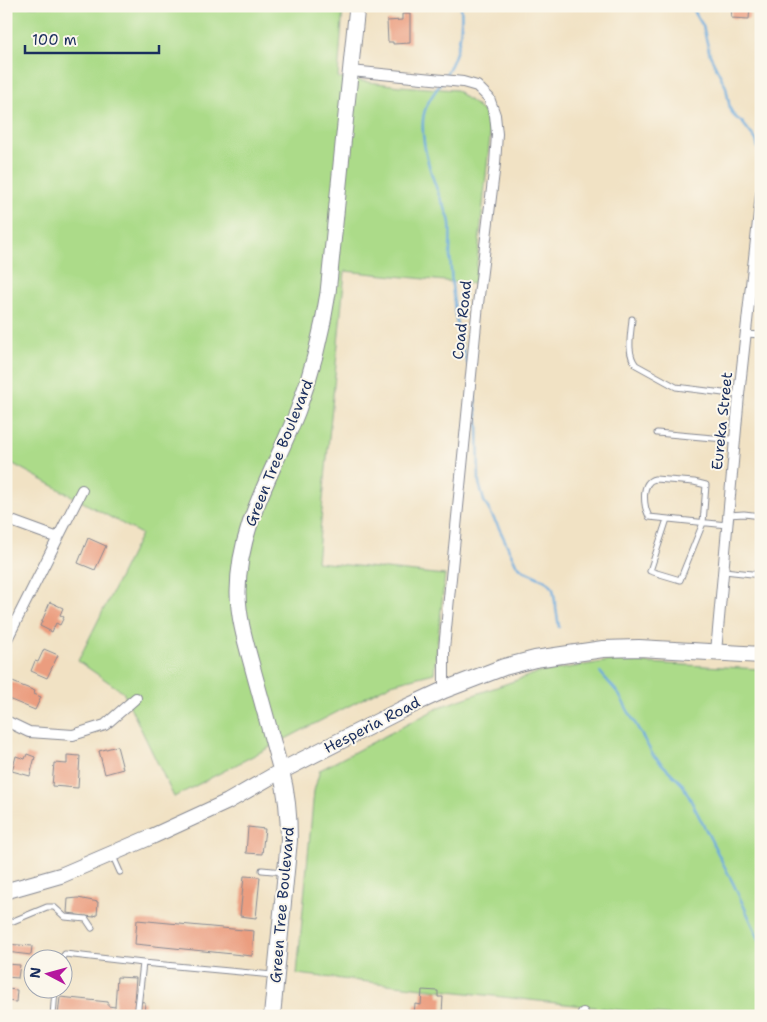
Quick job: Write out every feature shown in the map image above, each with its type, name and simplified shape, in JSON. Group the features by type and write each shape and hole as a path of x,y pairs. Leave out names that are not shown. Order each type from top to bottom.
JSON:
{"main road":[{"name":"Green Tree Boulevard","path":"272,1016 286,872 289,819 281,771 239,609 239,575 247,534 261,492 297,412 312,371 322,328 328,293 357,6"},
{"name":"Hesperia Road","path":"6,892 62,875 112,854 227,802 281,771 404,708 444,690 504,668 535,659 603,649 639,648 761,654"}],"street":[{"name":"Coad Road","path":"351,71 477,86 489,98 495,115 495,164 478,304 444,649 444,690"},
{"name":"Eureka Street","path":"716,652 739,395 761,194"},
{"path":"6,641 82,490"},
{"path":"6,519 58,538"},
{"path":"6,721 29,732 73,735 105,725 136,698"}],"lane":[{"path":"632,319 630,352 632,360 636,365 676,386 739,395"},
{"path":"746,334 761,335"},
{"path":"657,433 735,440"},
{"path":"667,520 650,571 680,580 703,523 705,484 650,480 646,488 644,501 649,517 703,523 728,520 744,514 761,516"},
{"path":"723,571 761,574"},
{"path":"112,854 120,872"},
{"path":"262,870 286,872"},
{"path":"6,924 54,907 65,917 86,919 92,928"},
{"path":"72,955 276,975"},
{"path":"138,1016 143,963"},
{"path":"53,1016 54,1000"}],"green space":[{"path":"6,6 343,6 338,78 400,86 456,90 485,113 490,136 475,284 345,271 317,562 445,575 434,673 391,684 174,797 123,692 78,661 141,534 6,460"},
{"path":"609,661 761,669 761,1016 673,1016 297,974 314,791 320,770 442,706 537,673"}],"building":[{"path":"732,6 750,6 749,19 731,18"},
{"path":"402,14 410,14 410,43 393,44 393,42 388,42 387,21 402,20"},
{"path":"88,538 106,546 95,570 78,563"},
{"path":"50,602 63,608 60,615 64,617 60,625 56,623 52,632 40,626"},
{"path":"44,649 58,655 47,678 31,671 35,661 38,662"},
{"path":"10,681 35,691 34,694 41,697 35,710 6,698 6,690"},
{"path":"117,746 123,769 105,774 99,751"},
{"path":"27,754 35,757 30,776 12,771 16,756 25,759"},
{"path":"67,755 80,756 78,788 52,786 54,763 67,764"},
{"path":"248,827 265,829 262,854 246,853"},
{"path":"244,876 260,877 256,918 240,916"},
{"path":"78,898 98,902 97,916 67,913 68,899"},
{"path":"137,920 254,931 252,956 135,944"},
{"path":"6,944 32,946 32,950 22,950 22,954 6,952"},
{"path":"6,964 20,965 18,978 6,977"},
{"path":"117,977 136,978 134,1001 145,1002 144,1016 58,1016 60,1000 72,1000 72,998 108,1002 108,1006 115,1007"},
{"path":"6,989 17,990 16,1002 6,1001"},
{"path":"422,990 438,991 438,997 443,997 442,1013 425,1012 425,1015 414,1014 415,1004 421,1005"}],"waterway":[{"path":"444,78 453,61 458,44 461,6"},
{"path":"691,6 703,26 710,55 726,87 730,109 756,140 761,160"},
{"path":"441,83 429,100 425,110 423,139 432,177 449,220 455,312 464,355 469,366"},
{"path":"474,391 478,423 479,483 484,501 516,564 524,571 550,584 553,589 559,627"},
{"path":"600,672 618,693 653,755 683,785 761,943"}]}
